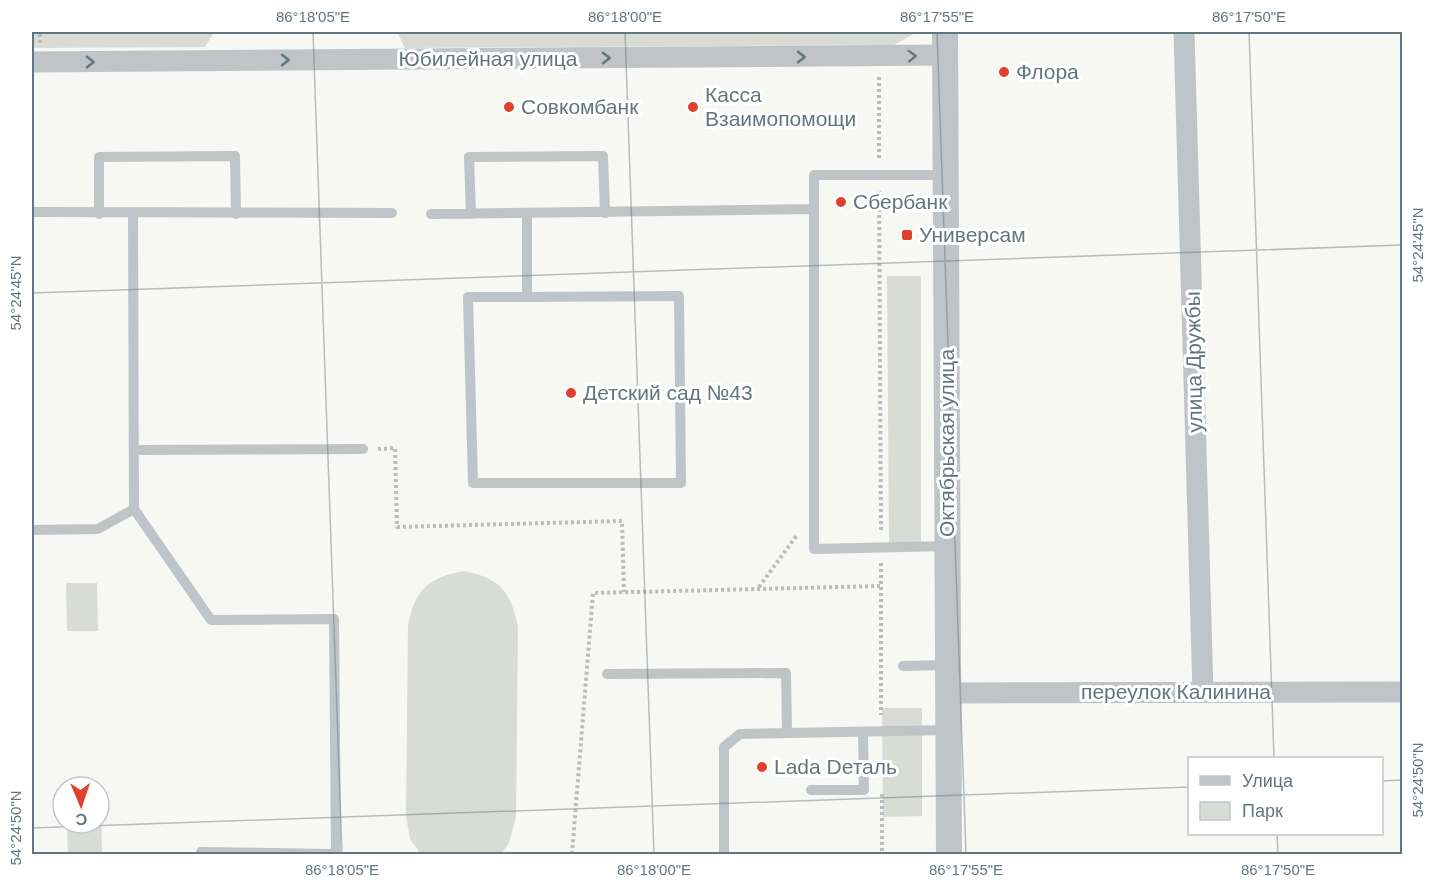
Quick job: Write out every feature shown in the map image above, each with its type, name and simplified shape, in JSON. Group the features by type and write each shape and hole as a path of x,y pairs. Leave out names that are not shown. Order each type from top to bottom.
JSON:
{"street":[{"name":"улица Дружбы","path":"1184,32 1203,692"},
{"name":"Юбилейная улица","path":"32,62 879,57 945,43"},
{"name":"Октябрьская улица","path":"945,43 949,855"},
{"name":"переулок Калинина","path":"949,693 1402,692"}],"lane":[{"path":"99,214 99,157 235,156 236,214"},
{"path":"471,214 469,157 480,156 603,156 605,213"},
{"path":"945,175 814,175 814,549 948,546"},
{"path":"431,214 814,209"},
{"path":"32,212 99,214 392,213"},
{"path":"133,214 134,509 211,620 334,619 334,855 201,852"},
{"path":"526,214 527,297"},
{"path":"679,296 681,483 473,483 468,297 527,297 679,296"},
{"path":"134,450 363,449"},
{"path":"32,530 98,529 134,509"},
{"path":"903,666 949,665"},
{"path":"608,674 786,673 787,733"},
{"path":"724,855 724,747 740,734 949,730"},
{"path":"811,790 864,790 863,732"}],"path":[{"path":"879,57 881,732"},
{"path":"363,449 395,448 397,527 622,521 624,592"},
{"path":"759,587 787,551 814,505"},
{"path":"572,855 593,593 759,587 881,586"},
{"path":"882,788 882,855"}],"green space":[{"path":"32,32 214,32 205,47 32,48"},
{"path":"397,32 917,32 894,45 405,48"},
{"path":"887,276 921,276 921,542 889,543"},
{"path":"464,571 487,578 502,588 512,604 518,627 516,817 509,843 501,854 421,854 410,839 406,816 408,626 415,603 425,587 441,577"},
{"path":"66,583 97,583 98,631 67,631"},
{"path":"882,708 922,708 922,816 883,817"},
{"path":"67,835 102,835 102,854 68,854"}],"place":[{"name":"Флора","path":"1004,72"},
{"name":"Совкомбанк","path":"509,107"},
{"name":"Касса Взаимопомощи","path":"693,107"},
{"name":"Сбербанк","path":"841,202"},
{"name":"Универсам","path":"907,235"},
{"name":"Детский сад №43","path":"571,393"},
{"name":"Lada Dеталь","path":"762,767"}]}
